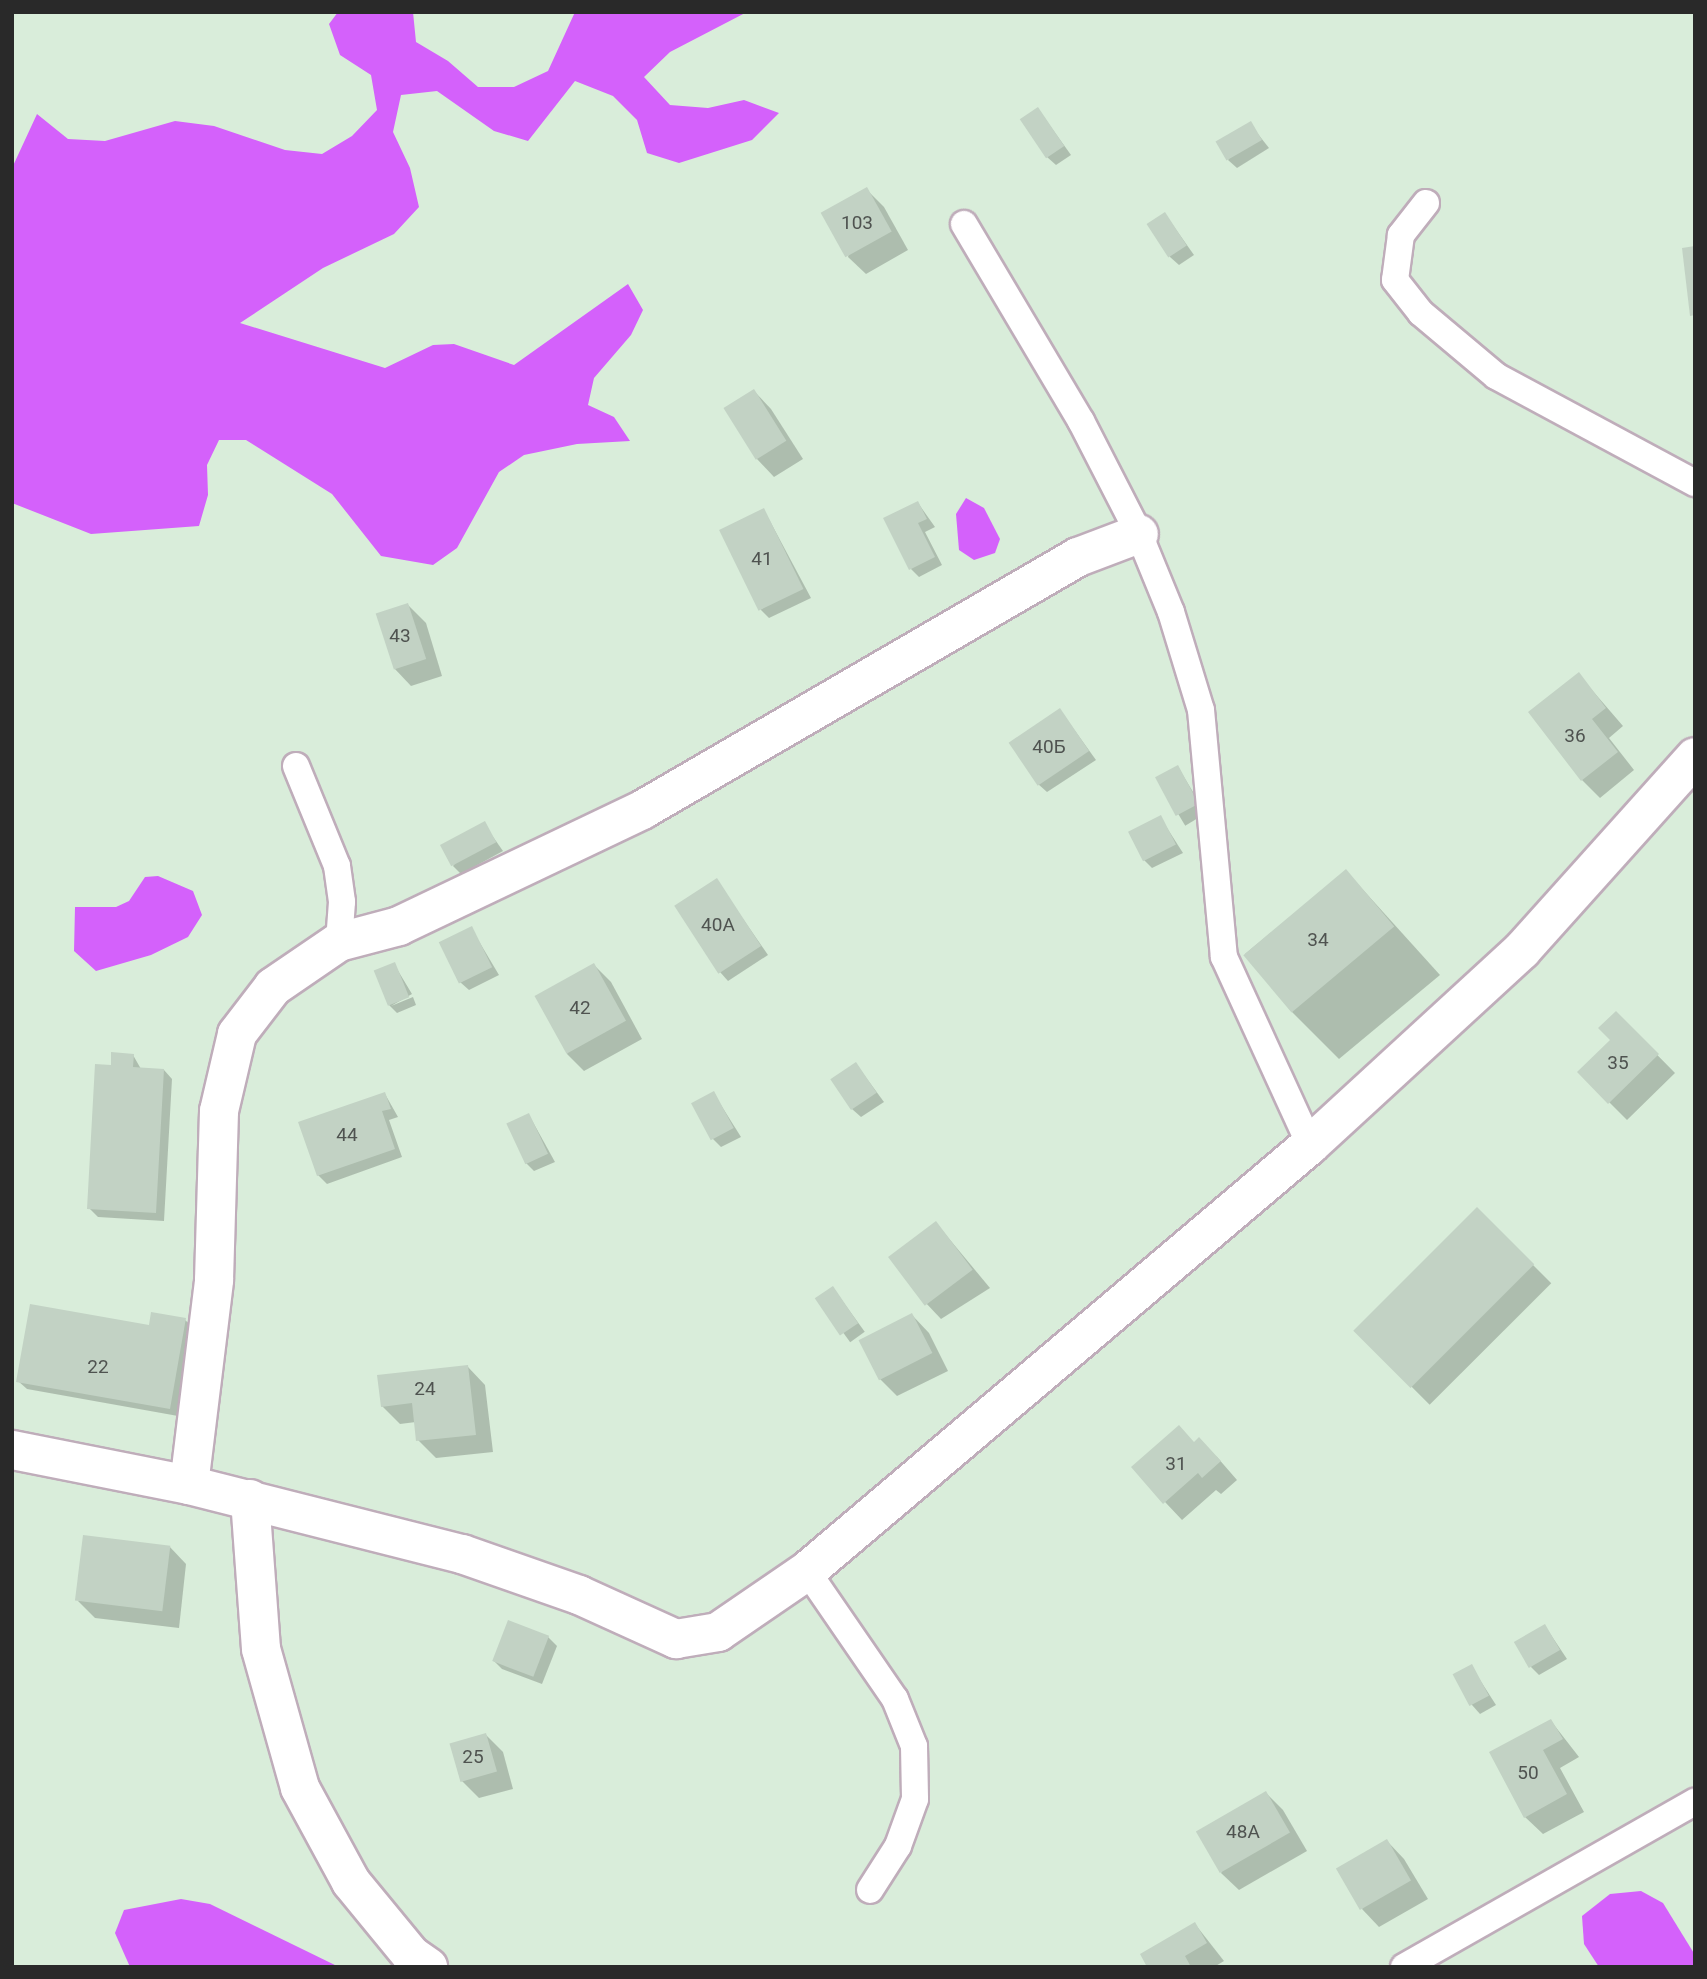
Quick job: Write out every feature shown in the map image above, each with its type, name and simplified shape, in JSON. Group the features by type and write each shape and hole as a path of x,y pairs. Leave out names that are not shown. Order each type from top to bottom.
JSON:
{"street":[{"path":"189,1485 214,1280 219,1111 237,1034 273,986 339,942 399,926 642,810 1078,557 1139,534"},
{"path":"12,1451 189,1485 462,1553 579,1595 676,1639 718,1632 807,1571 1310,1145 1522,950 1695,757"},
{"path":"250,1499 261,1649 300,1788 351,1882 411,1955 428,1967"}],"lane":[{"path":"1426,203 1401,235 1395,280 1421,313 1496,376 1695,483"},
{"path":"964,224 1081,421 1139,534 1171,612 1201,710 1224,957 1233,984 1310,1145"},
{"path":"296,766 337,866 342,902 339,942"},
{"path":"807,1571 895,1699 914,1746 915,1799 898,1846 870,1889"},
{"path":"1404,1967 1695,1802"}],"shaded area":[{"path":"338,12 413,12 416,42 448,61 478,87 514,87 548,71 575,12 747,12 670,52 644,77 670,105 708,108 744,100 779,113 752,140 679,163 647,153 637,120 613,96 575,81 528,141 494,131 437,91 401,95 393,132 410,168 419,207 394,234 323,268 240,323 385,368 433,345 454,344 514,365 628,284 643,310 631,335 594,378 588,405 614,417 630,441 577,444 524,455 499,472 457,548 433,565 381,556 332,494 246,440 219,440 207,465 208,495 199,526 91,534 12,503 12,168 37,114 68,139 105,141 175,121 214,126 285,150 322,154 352,136 377,110 371,75 340,55 329,24"},
{"path":"966,498 984,508 1000,539 995,553 974,560 959,550 956,514"},
{"path":"158,876 193,891 202,915 188,937 151,955 96,971 74,951 75,907 116,907 129,901 145,877"},
{"path":"1641,1891 1663,1903 1695,1955 1695,1967 1599,1967 1584,1944 1582,1916 1610,1894"},
{"path":"181,1899 210,1904 339,1967 130,1967 115,1933 124,1910"}],"building":[{"path":"1038,107 1064,146 1046,158 1020,119"},
{"path":"1251,121 1262,140 1226,161 1215,142"},
{"path":"867,187 892,232 845,257 821,213"},
{"path":"1165,212 1187,246 1168,258 1147,224"},
{"path":"1695,246 1695,315 1690,316 1682,248"},
{"path":"754,389 786,441 756,460 723,408"},
{"path":"918,501 927,519 918,523 935,557 909,570 883,518"},
{"path":"764,508 803,589 759,611 719,530"},
{"path":"408,603 426,659 394,670 376,614"},
{"path":"1579,672 1606,708 1592,719 1618,752 1581,781 1528,712"},
{"path":"1060,708 1089,751 1038,786 1009,743"},
{"path":"1178,765 1199,804 1176,816 1155,777"},
{"path":"1161,815 1176,844 1143,861 1128,832"},
{"path":"485,821 496,842 451,866 440,845"},
{"path":"1346,869 1394,926 1292,1013 1243,955"},
{"path":"717,878 761,946 718,974 674,906"},
{"path":"472,926 492,967 459,984 439,942"},
{"path":"395,962 409,997 388,1006 374,971"},
{"path":"594,963 626,1021 567,1054 535,996"},
{"path":"1616,1011 1659,1054 1608,1104 1577,1072 1610,1040 1598,1028"},
{"path":"111,1052 134,1054 133,1067 164,1069 156,1213 87,1209 95,1064 111,1065"},
{"path":"856,1062 877,1093 851,1110 830,1079"},
{"path":"714,1091 734,1128 711,1140 691,1103"},
{"path":"385,1092 391,1109 382,1111 395,1149 317,1176 298,1122"},
{"path":"529,1113 548,1154 525,1164 506,1124"},
{"path":"1477,1207 1534,1264 1411,1388 1353,1331"},
{"path":"936,1221 973,1270 925,1306 888,1257"},
{"path":"833,1286 858,1323 840,1336 815,1298"},
{"path":"30,1304 149,1325 151,1312 186,1318 170,1409 16,1382"},
{"path":"912,1313 932,1353 879,1380 859,1340"},
{"path":"468,1365 476,1435 416,1441 412,1403 381,1407 377,1375"},
{"path":"1179,1425 1194,1442 1199,1437 1221,1461 1202,1478 1198,1473 1163,1504 1131,1467"},
{"path":"83,1535 170,1546 162,1611 75,1601"},
{"path":"508,1620 549,1636 533,1677 492,1661"},
{"path":"1545,1624 1560,1650 1529,1668 1514,1642"},
{"path":"1472,1664 1489,1696 1469,1706 1453,1674"},
{"path":"1551,1719 1563,1739 1543,1750 1567,1794 1524,1818 1489,1752"},
{"path":"486,1733 497,1771 460,1782 449,1743"},
{"path":"1266,1791 1290,1833 1220,1873 1196,1832"},
{"path":"1387,1839 1411,1881 1360,1910 1336,1868"},
{"path":"1195,1922 1207,1943 1185,1956 1191,1967 1147,1967 1140,1954"}]}
